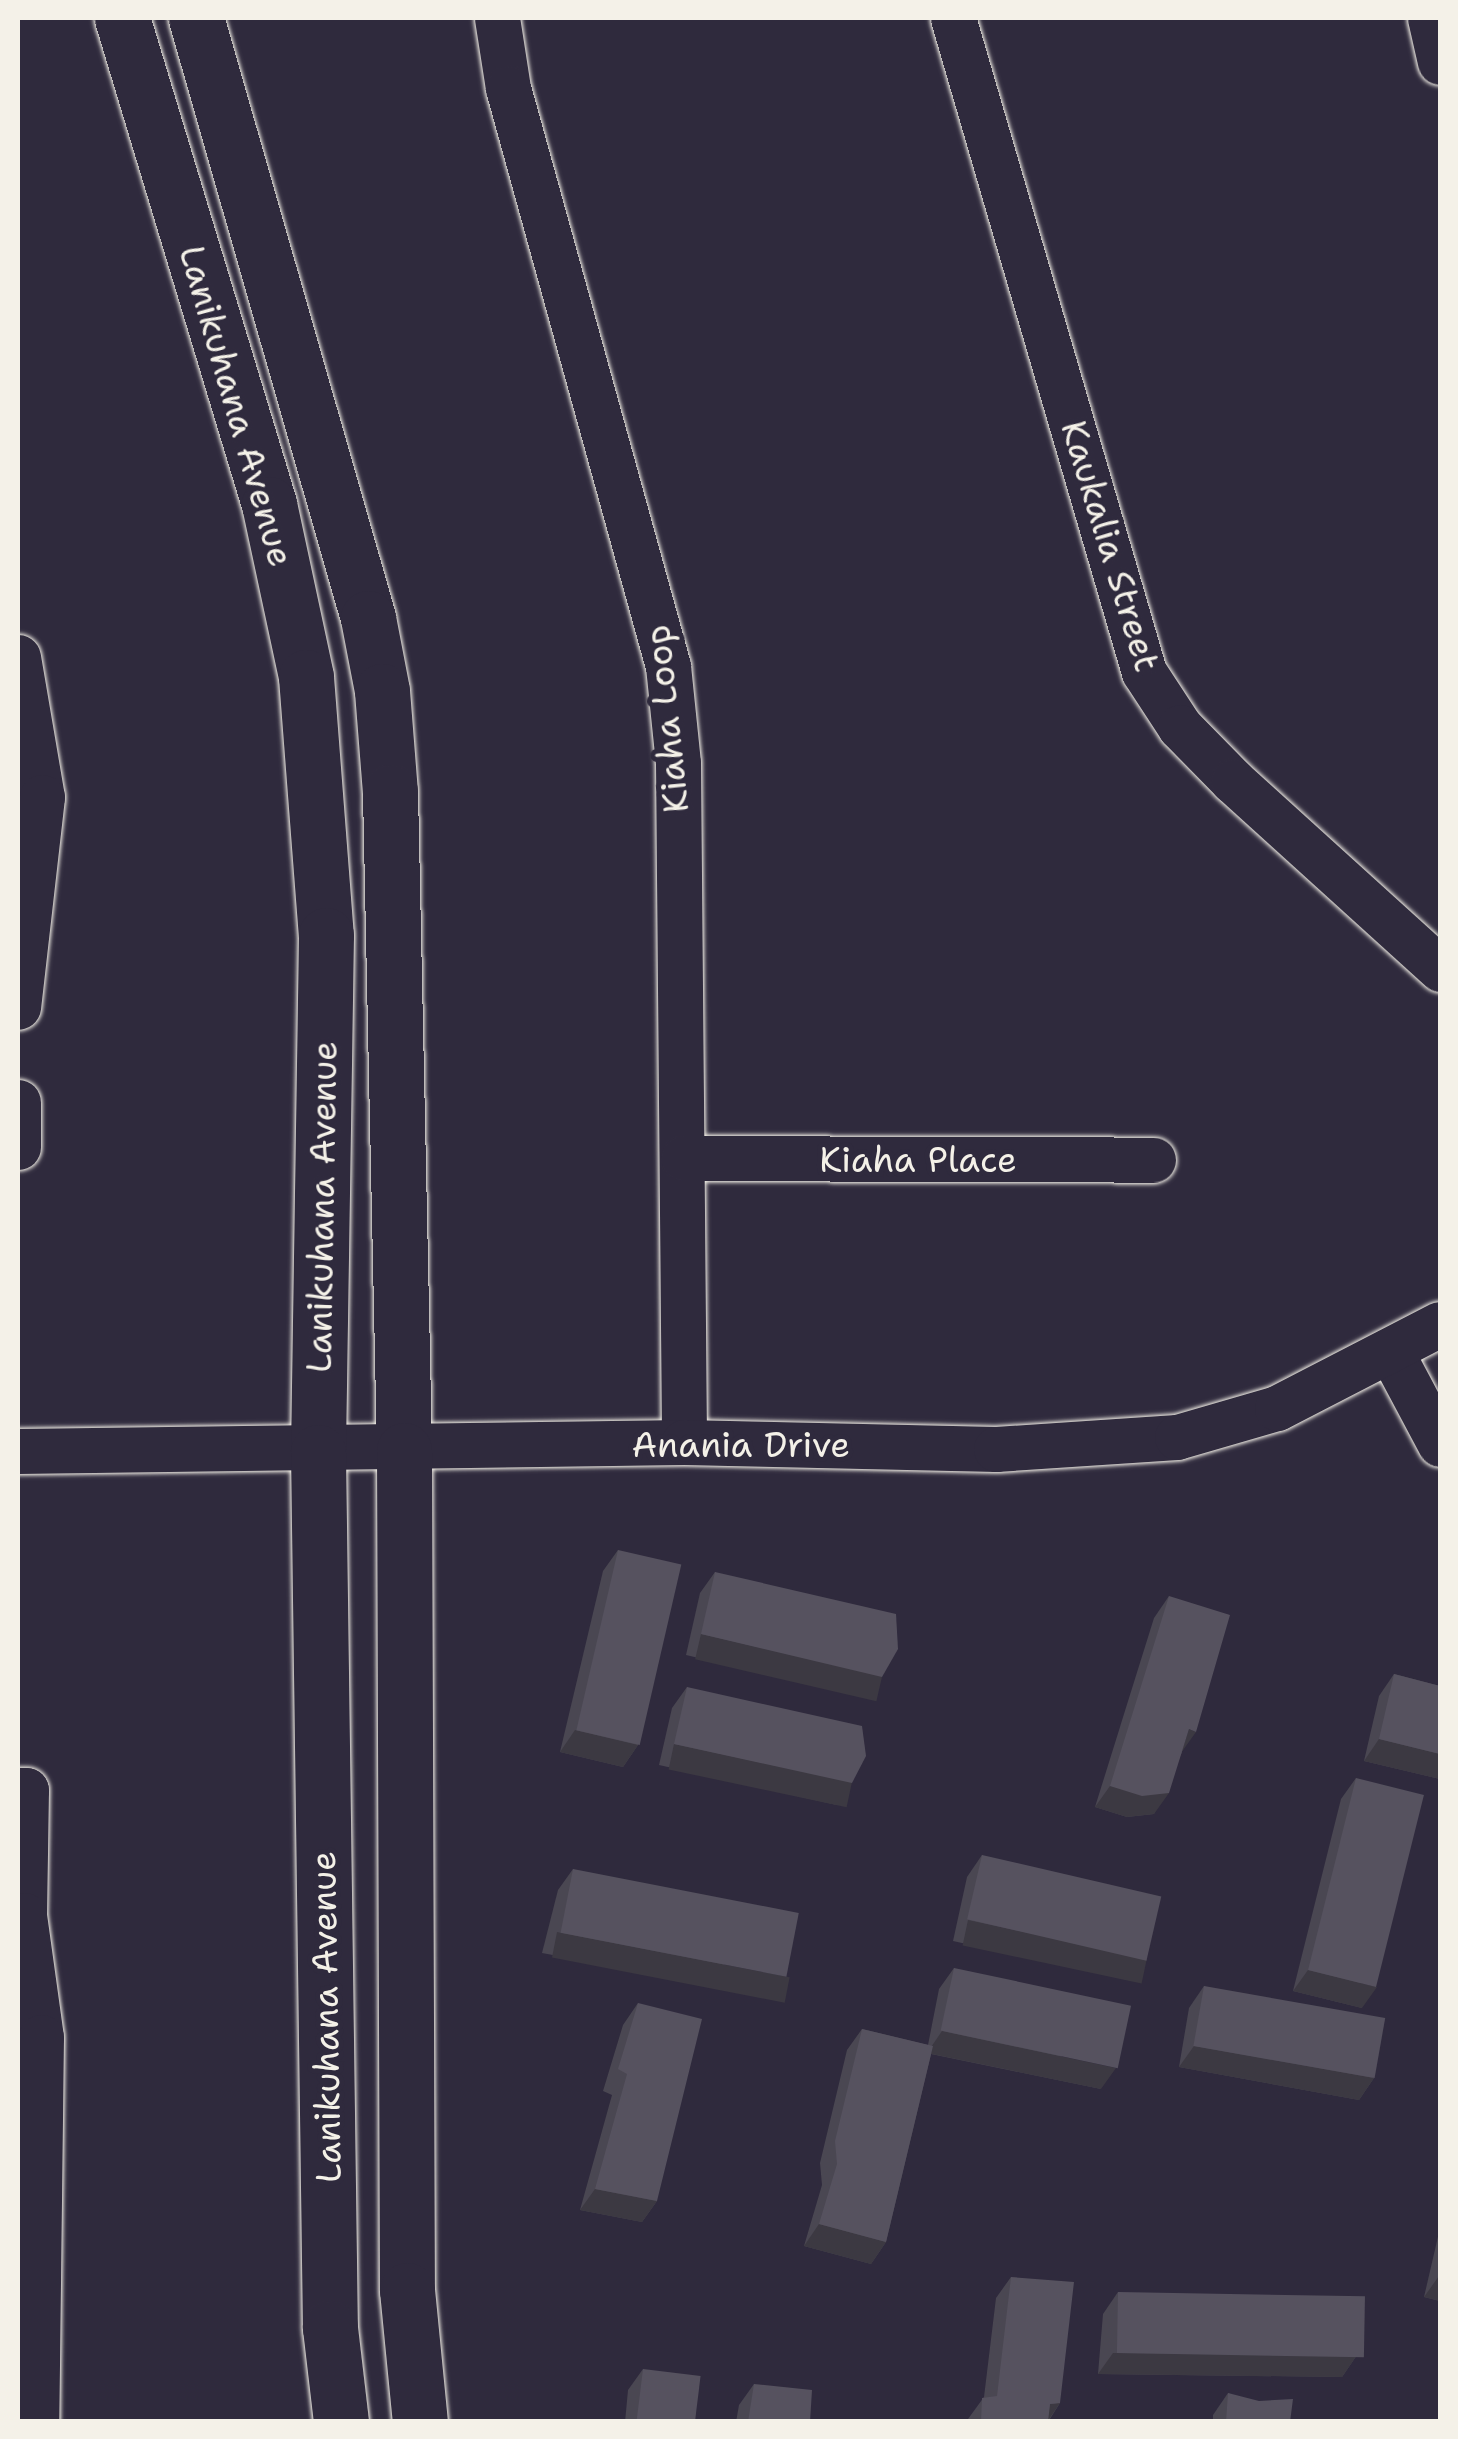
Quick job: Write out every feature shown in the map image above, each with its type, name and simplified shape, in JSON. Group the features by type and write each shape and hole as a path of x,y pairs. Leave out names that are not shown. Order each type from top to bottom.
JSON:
{"main road":[{"name":"Lanikuhana Avenue","path":"122,18 269,504 306,678 326,935 318,1452 330,2328 341,2422"},
{"name":"Lanikuhana Avenue","path":"196,18 368,618 382,691 390,792 404,1450 407,2290 420,2422"}],"street":[{"name":"Kiaha Loop","path":"498,18 508,88 668,666 678,763 684,1442"},
{"name":"Kaukalia Street","path":"953,18 1144,672 1180,727 1233,781 1440,969"},
{"path":"1430,18 1440,62"},
{"path":"18,658 42,797 18,1007"},
{"path":"18,1102 18,1147"},
{"name":"Kiaha Place","path":"683,1158 1153,1160"},
{"name":"Anania Drive","path":"18,1451 318,1452 684,1442 996,1449 1177,1437 1277,1408 1440,1324"},
{"path":"1391,1352 1440,1444"},
{"path":"18,1790 26,1790 24,1914 41,2036 36,2422"}],"building":[{"path":"618,1550 681,1565 640,1745 576,1730"},
{"path":"715,1572 896,1614 898,1649 882,1677 701,1634"},
{"path":"1169,1596 1230,1615 1196,1732 1189,1729 1169,1793 1142,1796 1110,1786"},
{"path":"1394,1674 1440,1686 1440,1754 1379,1739"},
{"path":"687,1687 862,1726 866,1756 852,1783 674,1744"},
{"path":"1356,1778 1424,1795 1376,1987 1308,1970"},
{"path":"982,1855 1161,1896 1146,1961 967,1919"},
{"path":"573,1869 799,1913 786,1977 561,1933"},
{"path":"954,1968 1131,2006 1118,2068 941,2031"},
{"path":"1204,1986 1385,2018 1375,2078 1193,2046"},
{"path":"638,2003 702,2019 657,2201 595,2189 627,2074 618,2069"},
{"path":"862,2029 933,2046 886,2242 819,2224 837,2164 835,2141"},
{"path":"1011,2277 1074,2282 1060,2403 1050,2404 1048,2422 981,2422 982,2398 997,2396"},
{"path":"1118,2292 1365,2296 1364,2357 1117,2353"},
{"path":"643,2369 701,2376 695,2422 637,2422"},
{"path":"754,2384 812,2390 810,2422 748,2422"},
{"path":"1228,2393 1259,2401 1293,2399 1290,2422 1226,2422"}]}
